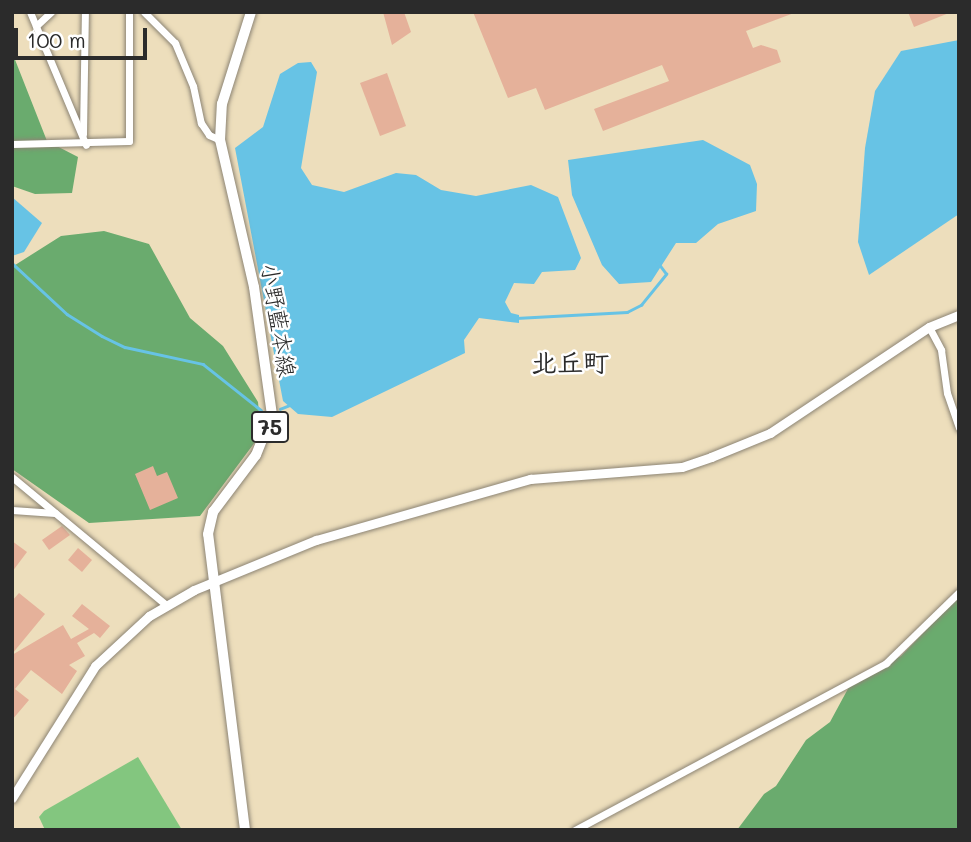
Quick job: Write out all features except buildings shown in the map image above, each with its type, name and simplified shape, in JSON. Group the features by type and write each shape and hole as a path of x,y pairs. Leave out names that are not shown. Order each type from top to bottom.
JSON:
{"main road":[{"name":"小野藍本線","path":"245,830 212,584 208,534 213,512 256,455 272,415 254,287 220,140 222,104 251,12"}],"street":[{"path":"30,12 85,141"},
{"path":"36,26 51,12"},
{"path":"85,12 85,141"},
{"path":"12,144 129,141 129,12"},
{"path":"144,12 175,43 194,86 201,123 209,135 220,140"},
{"path":"12,798 95,666 121,638 166,605 316,540 530,479 682,467 711,457 769,433 929,327 959,315"},
{"path":"929,327 941,350 947,393 959,428"},
{"path":"12,477 166,605"},
{"path":"12,510 56,513"},
{"path":"575,830 886,663 959,592"}],"green space":[{"path":"12,52 47,141 78,157 72,193 35,194 12,186"},
{"path":"104,231 149,244 190,318 223,346 258,402 261,434 200,516 89,523 12,469 12,267 61,236"},
{"path":"959,596 959,830 737,830 764,794 776,786 806,740 830,722 850,685 901,656"},
{"path":"138,757 182,830 45,830 39,817 44,811"}],"water":[{"path":"959,40 959,214 869,275 858,242 865,148 875,91 901,51"},
{"path":"311,62 317,72 301,168 312,185 344,192 396,173 416,175 441,190 476,196 531,185 558,197 581,258 575,270 542,272 534,284 514,283 505,302 511,313 519,315 519,323 479,318 464,340 465,353 332,417 298,414 283,401 235,148 263,127 280,74 298,63"},
{"path":"703,140 750,165 757,184 756,211 718,224 696,243 676,243 651,282 619,284 602,265 572,195 568,160"},
{"path":"12,197 42,223 24,252 12,256"}],"waterway":[{"path":"516,318 627,312 641,305 666,274 657,262"},
{"path":"12,263 67,314 102,336 125,347 203,364 261,410"},
{"path":"280,409 290,405"}],"district":[{"name":"北丘町","path":"570,363"}]}
